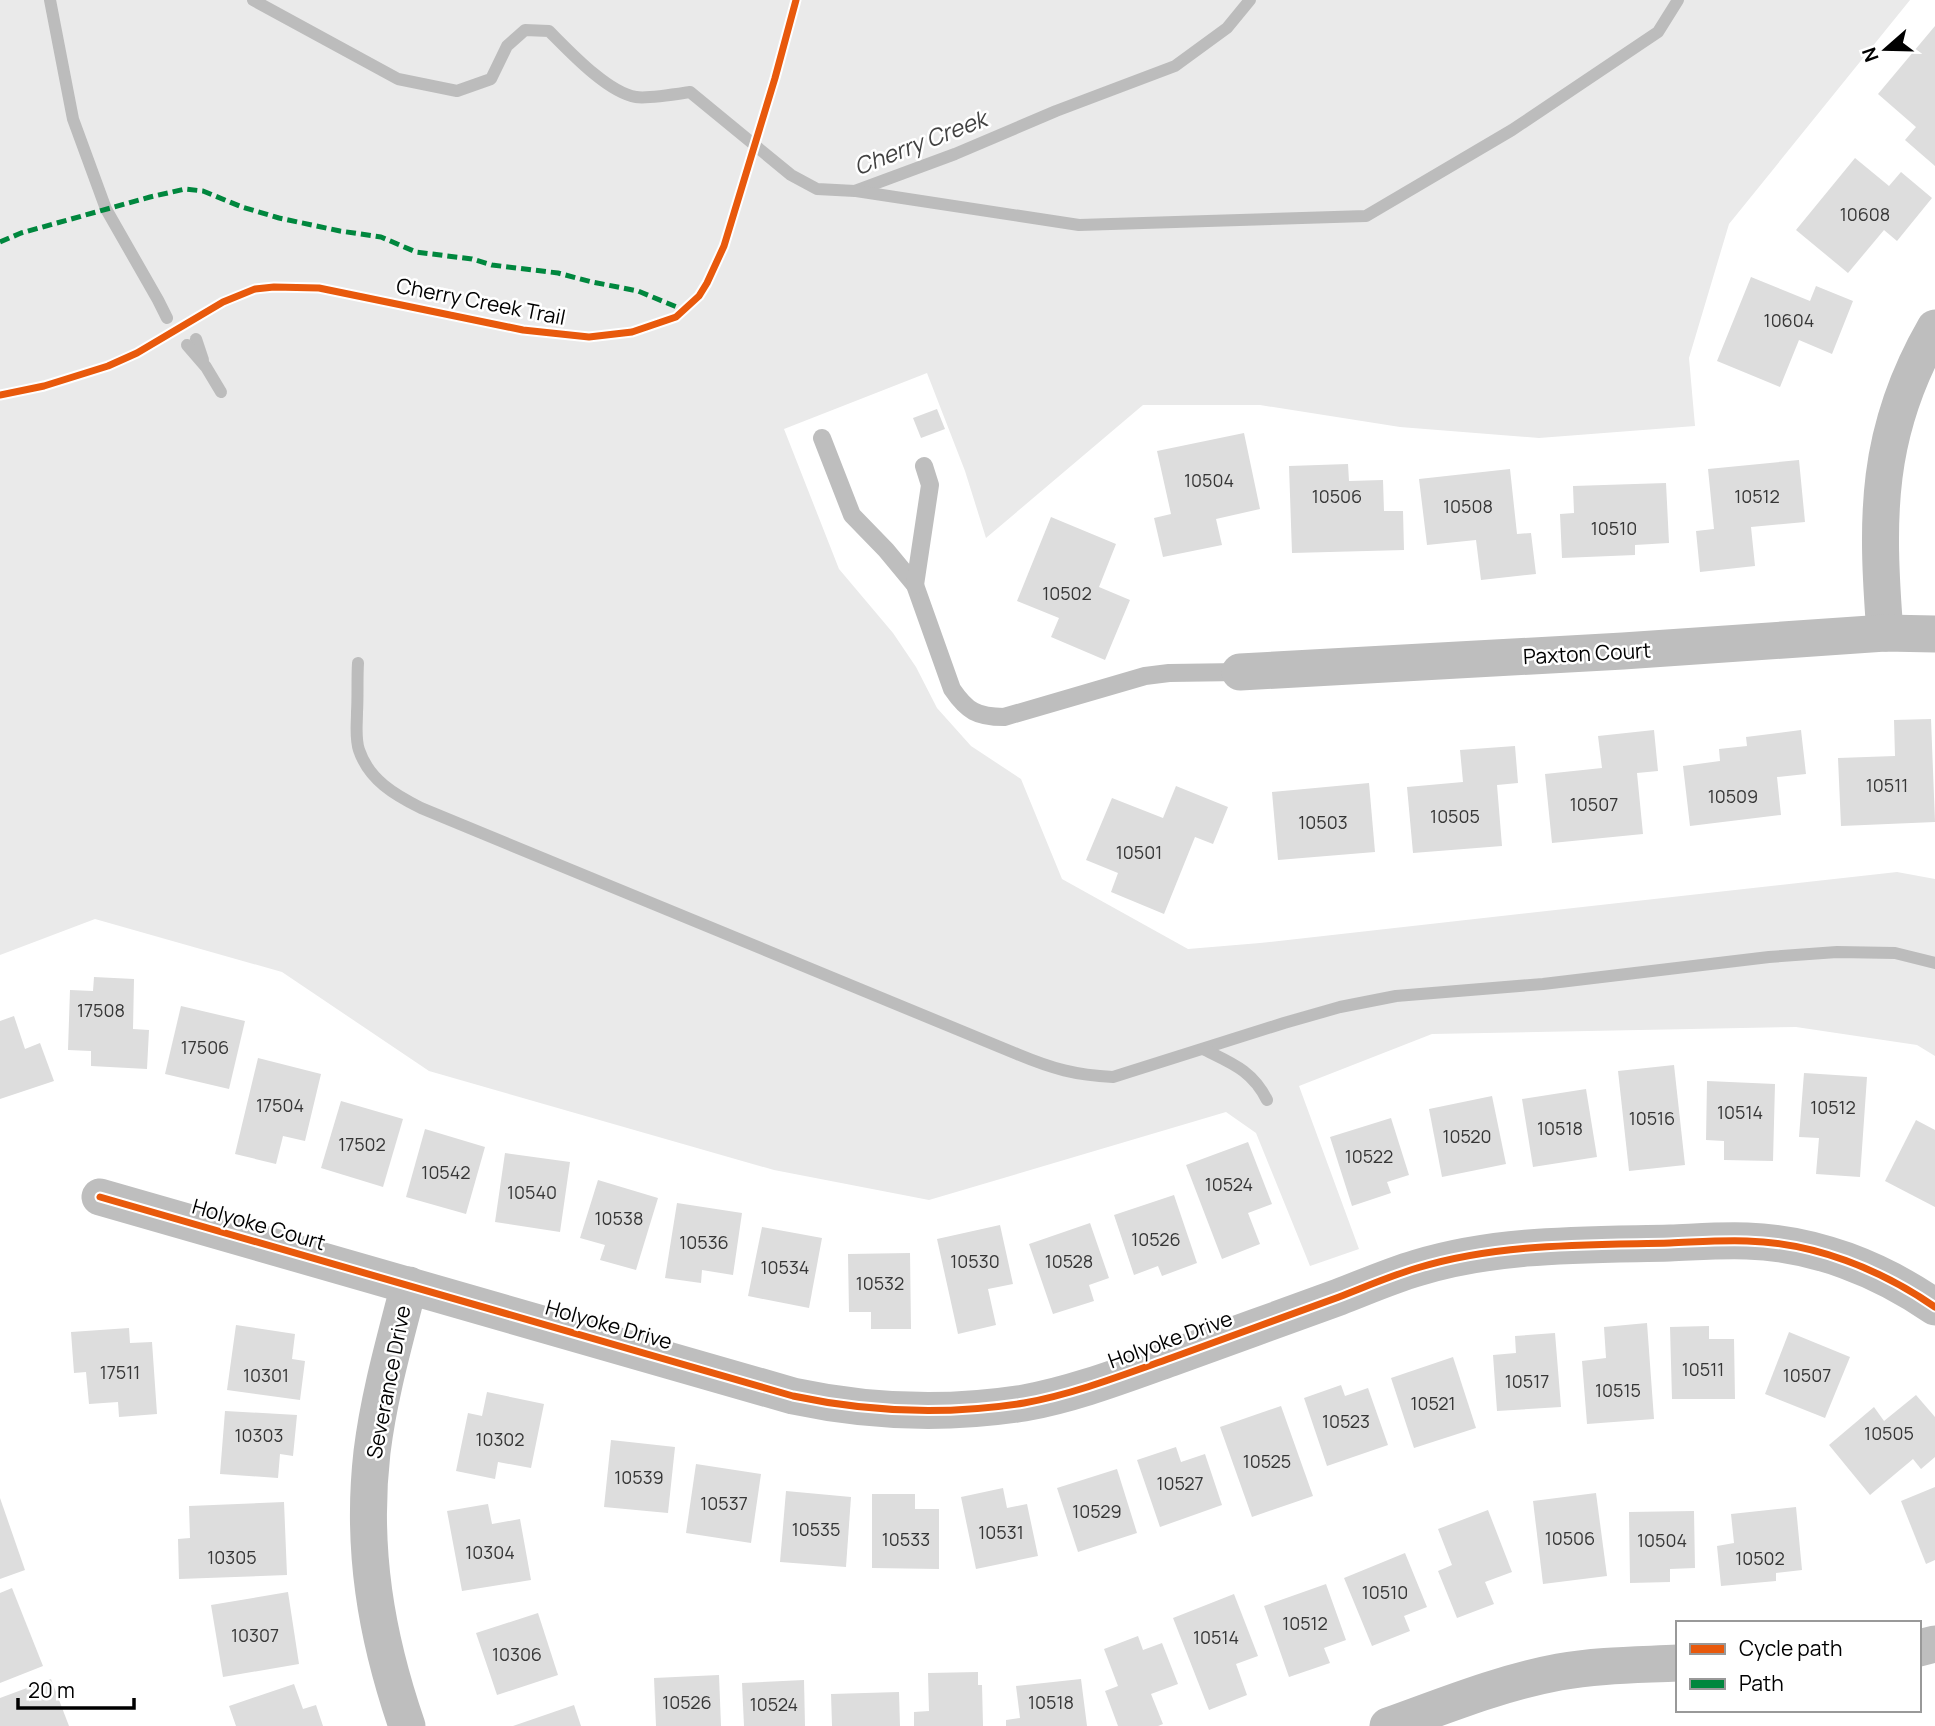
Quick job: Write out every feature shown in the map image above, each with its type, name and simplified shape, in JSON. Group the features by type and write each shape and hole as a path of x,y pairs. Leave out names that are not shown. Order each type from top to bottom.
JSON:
{"street":[{"path":"1885,633 1879,527 1885,460 1904,393 1935,328"},
{"name":"Paxton Court","path":"1240,672 1623,651 1885,633 1935,634"},
{"name":"Holyoke Court","path":"100,1197 409,1285"},
{"name":"Holyoke Drive","path":"409,1285 793,1396 826,1403 901,1410 994,1407 1053,1397 1137,1371 1417,1268 1473,1254 1510,1249 1735,1241 1782,1244 1821,1252 1861,1266 1935,1307"},
{"name":"Severance Drive","path":"407,1726 391,1677 374,1602 369,1525 372,1453 378,1416 409,1285"},
{"path":"1388,1726 1479,1693 1539,1676 1597,1667 1676,1663"}],"lane":[{"path":"822,438 852,515 915,585 952,689 972,712 987,717 1004,717 1145,676 1240,672"},
{"path":"915,585 930,485 924,466"}],"shaded area":[{"path":"0,0 1910,0 1729,224 1689,358 1695,426 1539,438 1400,427 1260,405 1143,405 986,538 965,471 927,373 784,429 839,569 893,633 916,667 937,708 971,746 1021,779 1062,879 1188,949 1897,872 1935,879 1935,1056 1917,1045 1796,1027 1432,1034 1299,1086 1359,1249 1310,1266 1256,1133 1226,1112 929,1200 774,1170 429,1071 282,972 95,919 0,955"}],"building":[{"path":"1935,26 1935,166 1905,140 1916,127 1878,94"},
{"path":"1855,158 1889,186 1901,172 1932,198 1897,241 1884,230 1848,273 1796,230"},
{"path":"1751,277 1810,301 1816,286 1853,301 1832,354 1799,340 1780,387 1717,361"},
{"path":"937,409 945,429 921,438 913,418"},
{"path":"1244,433 1260,509 1216,519 1222,545 1163,557 1154,518 1171,514 1157,451"},
{"path":"1799,460 1805,522 1751,527 1755,566 1700,572 1696,531 1714,529 1708,469"},
{"path":"1348,464 1349,481 1383,480 1384,511 1403,511 1404,550 1292,553 1289,466"},
{"path":"1510,469 1517,534 1531,533 1536,574 1481,580 1476,540 1427,545 1419,479"},
{"path":"1666,483 1669,543 1635,545 1635,555 1562,558 1560,514 1574,513 1573,486"},
{"path":"1051,517 1116,544 1099,587 1130,600 1105,660 1051,637 1059,618 1017,601"},
{"path":"1931,719 1935,822 1841,826 1838,758 1895,756 1894,720"},
{"path":"1654,730 1658,771 1637,773 1643,834 1552,843 1545,774 1602,768 1598,736"},
{"path":"1801,730 1806,774 1777,777 1781,815 1690,826 1683,766 1720,761 1719,749 1747,746 1746,737"},
{"path":"1515,746 1518,783 1497,785 1502,846 1413,853 1407,787 1463,782 1460,750"},
{"path":"1369,783 1375,852 1278,860 1272,792"},
{"path":"1176,786 1228,807 1213,844 1195,837 1164,914 1111,892 1118,873 1086,860 1112,798 1163,818"},
{"path":"94,977 134,979 133,1029 149,1030 147,1069 91,1066 91,1051 68,1050 70,990 93,991"},
{"path":"181,1006 245,1021 229,1089 165,1074"},
{"path":"14,1016 25,1049 40,1043 54,1081 0,1099 0,1021"},
{"path":"258,1058 321,1074 305,1141 283,1136 276,1164 235,1154"},
{"path":"1674,1065 1685,1165 1629,1171 1618,1071"},
{"path":"1804,1073 1867,1077 1860,1177 1816,1174 1819,1138 1799,1137"},
{"path":"1707,1081 1775,1084 1773,1161 1724,1160 1724,1141 1706,1140"},
{"path":"1586,1089 1597,1157 1533,1167 1522,1099"},
{"path":"1492,1096 1506,1164 1442,1177 1429,1109"},
{"path":"341,1101 403,1119 383,1187 321,1168"},
{"path":"1391,1118 1409,1175 1387,1182 1391,1193 1352,1206 1330,1137"},
{"path":"1916,1120 1935,1130 1935,1207 1885,1181"},
{"path":"425,1129 485,1147 466,1214 406,1197"},
{"path":"1248,1142 1272,1204 1248,1213 1260,1244 1222,1259 1186,1165"},
{"path":"505,1153 570,1162 560,1232 495,1222"},
{"path":"598,1180 658,1198 636,1270 600,1260 605,1245 580,1238"},
{"path":"1174,1195 1197,1263 1162,1276 1158,1266 1134,1275 1114,1215"},
{"path":"677,1203 742,1213 733,1275 702,1270 701,1283 665,1278"},
{"path":"1090,1223 1109,1278 1089,1285 1094,1301 1053,1314 1029,1244"},
{"path":"1000,1225 1013,1284 988,1289 996,1325 958,1334 937,1239"},
{"path":"762,1227 822,1238 809,1308 748,1296"},
{"path":"910,1253 911,1329 871,1329 871,1312 849,1312 848,1254"},
{"path":"1647,1323 1654,1419 1587,1424 1582,1361 1606,1358 1604,1327"},
{"path":"236,1325 295,1334 292,1359 305,1361 300,1400 227,1390"},
{"path":"1709,1326 1709,1339 1734,1339 1735,1399 1672,1399 1670,1327"},
{"path":"129,1328 130,1343 152,1342 157,1414 119,1417 118,1402 89,1404 86,1372 74,1373 71,1332"},
{"path":"1789,1332 1850,1357 1825,1418 1765,1394"},
{"path":"1555,1333 1561,1407 1497,1411 1493,1355 1516,1353 1515,1336"},
{"path":"1453,1357 1476,1428 1414,1448 1391,1378"},
{"path":"1341,1385 1345,1396 1368,1388 1388,1445 1327,1466 1304,1398"},
{"path":"487,1392 544,1404 531,1468 498,1462 495,1479 456,1471 468,1413 482,1416"},
{"path":"1916,1395 1935,1417 1935,1457 1921,1469 1913,1459 1870,1495 1829,1445 1874,1407 1884,1421"},
{"path":"1281,1406 1313,1496 1252,1517 1220,1427"},
{"path":"225,1411 297,1415 293,1456 280,1454 278,1478 220,1474"},
{"path":"611,1440 675,1447 668,1513 604,1507"},
{"path":"1176,1447 1181,1462 1205,1454 1222,1505 1160,1527 1137,1460"},
{"path":"696,1464 761,1474 751,1543 686,1533"},
{"path":"1117,1469 1137,1533 1078,1552 1057,1488"},
{"path":"1935,1487 1935,1560 1926,1564 1901,1501"},
{"path":"1003,1488 1007,1508 1027,1504 1038,1556 976,1569 961,1497"},
{"path":"786,1491 851,1497 846,1567 780,1562"},
{"path":"1596,1493 1607,1576 1543,1584 1533,1501"},
{"path":"872,1494 915,1494 915,1509 939,1509 939,1569 872,1568"},
{"path":"0,1498 25,1570 0,1579"},
{"path":"284,1502 287,1575 179,1579 178,1539 190,1538 189,1506"},
{"path":"488,1504 492,1524 520,1519 531,1580 462,1591 447,1511"},
{"path":"1796,1507 1802,1570 1776,1573 1776,1581 1721,1586 1717,1546 1734,1543 1731,1514"},
{"path":"1488,1510 1512,1572 1485,1582 1494,1604 1457,1618 1438,1571 1452,1565 1438,1529"},
{"path":"1694,1511 1695,1568 1670,1569 1670,1582 1630,1583 1629,1512"},
{"path":"1405,1553 1427,1607 1404,1616 1410,1631 1372,1646 1344,1578"},
{"path":"1326,1584 1346,1640 1324,1648 1330,1663 1289,1677 1264,1606"},
{"path":"12,1588 43,1666 0,1683 0,1593"},
{"path":"288,1592 299,1664 223,1677 211,1605"},
{"path":"1234,1594 1258,1656 1236,1664 1247,1695 1209,1710 1173,1618"},
{"path":"538,1613 558,1675 497,1695 476,1633"},
{"path":"1138,1636 1143,1650 1162,1643 1178,1684 1151,1694 1163,1724 1118,1726 1105,1691 1118,1686 1104,1649"},
{"path":"978,1672 978,1685 982,1685 983,1726 914,1726 914,1712 929,1711 928,1673"},
{"path":"719,1675 721,1726 656,1726 654,1678"},
{"path":"51,1679 69,1726 0,1726 0,1698"},
{"path":"1081,1679 1087,1726 1006,1726 1006,1720 1020,1718 1016,1686"},
{"path":"804,1680 805,1726 744,1726 742,1683"},
{"path":"294,1684 303,1709 316,1705 323,1726 236,1726 229,1706"},
{"path":"899,1692 900,1726 832,1726 831,1694"},
{"path":"574,1705 581,1726 513,1726"}],"waterway":[{"path":"50,0 73,119 106,209 167,318"},
{"name":"Cherry Creek","path":"253,0 398,79 457,91 491,79 507,46 525,30 549,31 613,88 636,97 690,92 791,175 817,189 855,191 1175,66 1227,28 1250,0"},
{"path":"856,191 1079,225 1366,216 1512,130 1658,32 1678,0"},
{"path":"196,339 203,360"},
{"path":"187,345 206,367 221,392"},
{"path":"358,663 356,731 359,750 363,761 376,778 402,798 1017,1054 1075,1073 1113,1077 1284,1023 1340,1007 1396,996 1543,984 1769,957 1837,952 1895,953 1935,963"},
{"path":"1203,1049 1248,1074 1267,1100"}],"marked path":[{"path":"0,242 21,233 185,189 203,191 279,218 381,237 416,252 558,273 638,291 684,310"}],"cycle path":[{"name":"Cherry Creek Trail","path":"0,395 44,386 108,366 137,353 223,302 255,289 319,288 523,330 589,337 632,332 676,317 699,296 724,246 796,0"},
{"path":"100,1197 793,1396 850,1406 908,1410 995,1407 1061,1395 1135,1371 1407,1271 1448,1260 1510,1250 1574,1245 1719,1241 1772,1243 1846,1260 1892,1281 1935,1307"}]}
